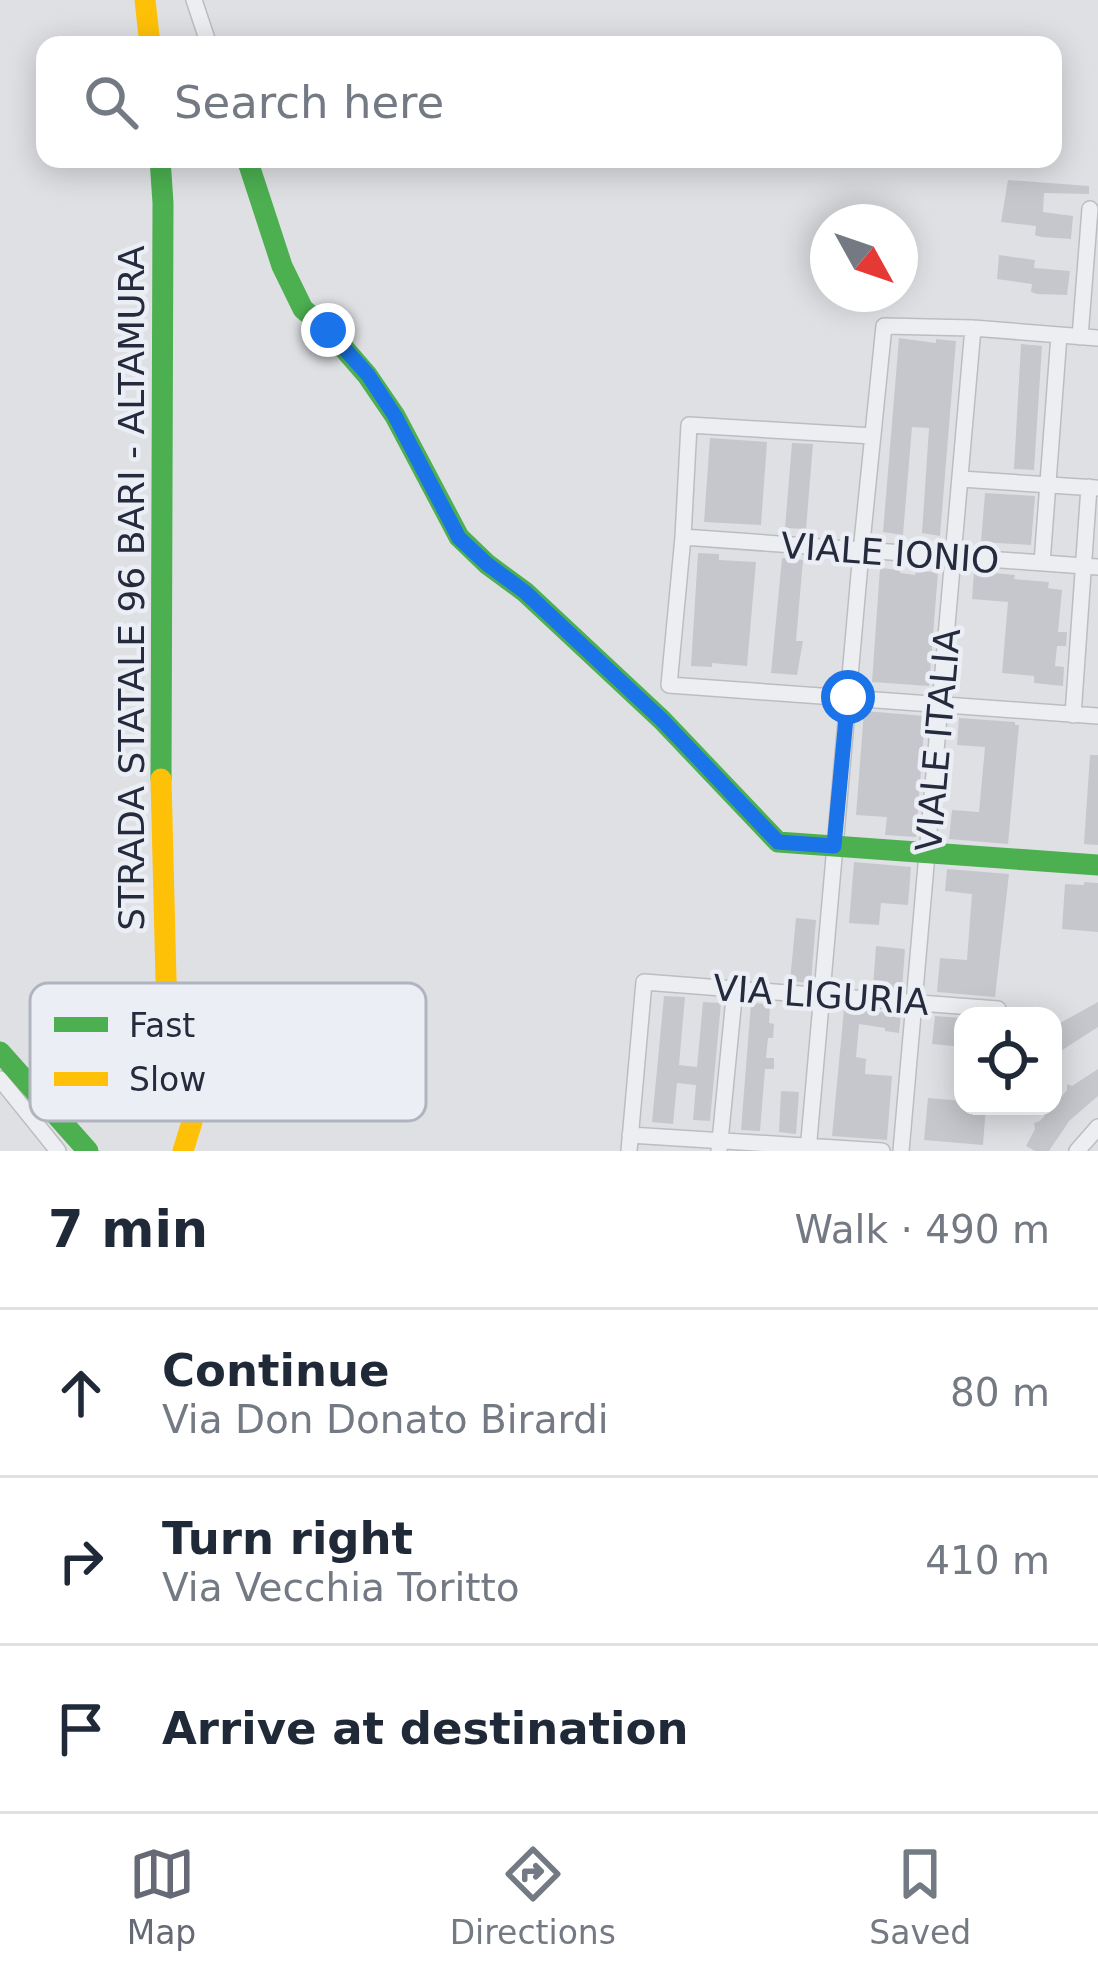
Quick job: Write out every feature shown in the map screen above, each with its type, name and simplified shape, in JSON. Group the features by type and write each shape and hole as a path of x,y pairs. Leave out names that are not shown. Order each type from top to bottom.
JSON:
{"main road":[{"path":"145,0 149,36"},
{"name":"STRADA STATALE 96 BARI - ALTAMURA","path":"160,168 162,878 167,983"},
{"path":"250,168 281,266 303,309 368,375 459,538 525,592 662,720 778,842 1098,865"},
{"path":"0,1052 30,1086"},
{"path":"61,1121 88,1151"},
{"name":"STRADA STATALE 96 BARI - ALTAMURA","path":"183,1151 192,1121"}],"street":[{"path":"194,0 206,36"},
{"path":"808,1149 884,326 1089,338 1090,209"},
{"name":"VIALE ITALIA","path":"901,1151 973,328"},
{"path":"1042,563 1059,335"},
{"path":"873,436 689,424 669,685 1098,716"},
{"path":"961,478 1093,488 1091,566 1078,639 1072,715"},
{"name":"VIALE IONIO","path":"682,537 1091,566"},
{"path":"1078,639 1098,640"},
{"name":"VIA LIGURIA","path":"629,1143 644,982 974,1007"},
{"path":"720,1145 735,988"},
{"path":"0,1079 30,1116"},
{"path":"34,1121 58,1151"},
{"path":"1077,1151 1098,1126"},
{"path":"629,1143 882,1151"}],"building":[{"path":"1008,180 1089,186 1089,194 1044,193 1043,212 1073,216 1071,239 1041,237 1035,235 1036,226 1001,222"},
{"path":"999,255 1035,260 1034,268 1070,271 1067,295 1037,294 1031,292 1032,284 997,279"},
{"path":"899,338 956,341 940,536 922,533 929,428 912,427 903,535 883,532"},
{"path":"1021,344 1042,346 1034,470 1014,469"},
{"path":"710,438 767,442 761,525 704,522"},
{"path":"792,443 813,444 806,529 785,528"},
{"path":"985,493 1035,496 1031,545 981,542"},
{"path":"698,553 719,554 719,560 756,562 747,666 691,666"},
{"path":"782,558 803,560 796,641 803,641 797,675 771,673"},
{"path":"880,568 915,575 916,571 938,572 929,686 872,682"},
{"path":"974,571 1049,582 1048,588 1062,590 1058,632 1067,632 1066,646 1057,646 1055,666 1064,667 1063,686 1034,683 1034,676 1002,673 1008,602 972,599"},
{"path":"864,711 925,716 916,837 885,835 887,817 856,815"},
{"path":"959,718 1019,725 1008,844 949,839 952,810 979,812 985,747 957,745"},
{"path":"1090,755 1098,755 1098,845 1084,844"},
{"path":"854,862 911,867 908,905 881,903 879,925 849,923"},
{"path":"947,869 1009,874 995,997 937,992 940,958 967,960 972,894 945,891"},
{"path":"1098,883 1098,932 1062,929 1065,884"},
{"path":"796,918 816,920 811,983 790,981"},
{"path":"876,946 905,949 902,990 873,987"},
{"path":"664,996 685,997 679,1065 697,1067 703,1002 721,1003 710,1121 693,1120 696,1085 677,1083 673,1124 652,1122"},
{"path":"1098,1002 1098,1027 1062,1050 1062,1022"},
{"path":"751,1003 770,1004 769,1023 774,1024 766,1058 774,1058 774,1069 765,1069 760,1131 741,1130"},
{"path":"844,1009 901,1014 899,1033 859,1024 856,1057 866,1059 865,1074 892,1076 887,1140 832,1136"},
{"path":"935,1016 954,1017 954,1046 932,1044"},
{"path":"1098,1069 1098,1096 1069,1121 1049,1151 1026,1146 1034,1123 1045,1115 1062,1115 1062,1096 1067,1084 1072,1086"},
{"path":"781,1091 799,1092 796,1134 779,1132"},
{"path":"928,1098 954,1100 954,1115 985,1115 983,1145 924,1140"}],"traffic: fast":[{"path":"161,168 161,779"},
{"path":"250,168 282,266 303,309 367,375 395,416 459,537 662,720 778,842 1098,865"},
{"path":"0,1052 30,1086"},
{"path":"61,1121 88,1151"}],"traffic: slow":[{"path":"145,0 149,36"},
{"path":"161,779 167,983"},
{"path":"183,1151 192,1121"}],"route":[{"path":"328,330 368,375 395,416 459,538 525,592 662,720 778,842 834,846 848,697"}]}
